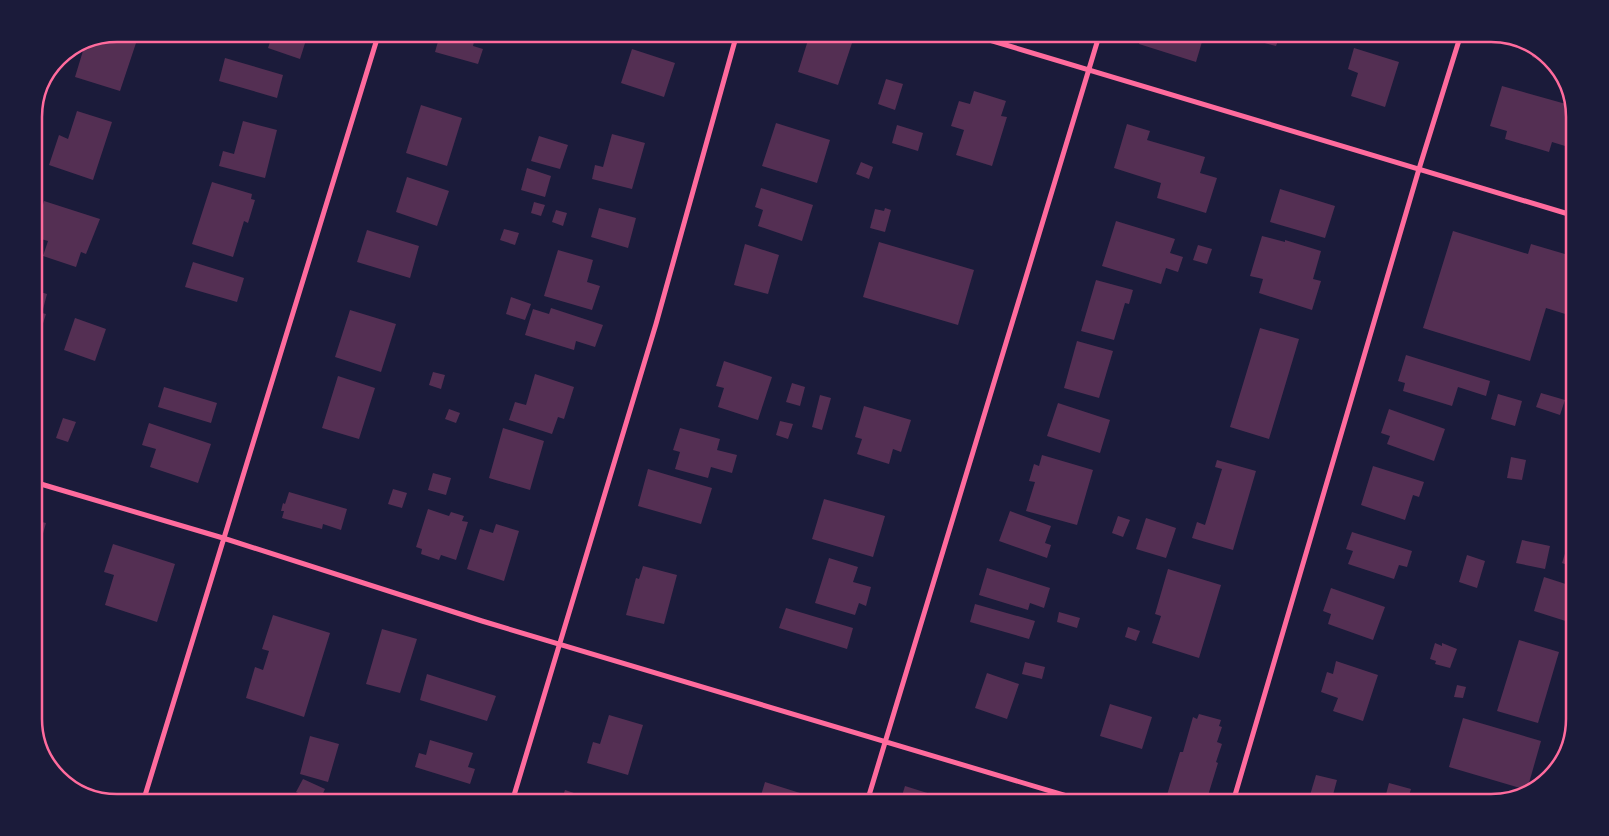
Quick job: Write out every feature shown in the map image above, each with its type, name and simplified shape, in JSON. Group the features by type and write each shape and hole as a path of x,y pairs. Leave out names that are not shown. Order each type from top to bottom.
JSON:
{"street":[{"path":"145,794 376,42"},
{"path":"514,794 656,324 735,42"},
{"path":"996,42 1566,213"},
{"path":"870,794 1097,42"},
{"path":"1235,794 1418,169 1458,42"},
{"path":"43,485 223,538 560,644 1060,794"}],"building":[{"path":"136,42 120,91 75,77 83,51 93,46 108,43"},
{"path":"270,42 305,42 300,59 268,48"},
{"path":"438,42 474,42 473,46 483,49 478,64 435,52"},
{"path":"807,42 852,43 838,85 798,72"},
{"path":"1139,42 1202,42 1196,62 1139,44"},
{"path":"1261,42 1277,42 1276,46"},
{"path":"1354,48 1399,62 1385,107 1351,96 1358,73 1348,69"},
{"path":"632,49 675,63 664,97 621,83"},
{"path":"225,58 283,75 277,98 219,81"},
{"path":"886,79 903,84 895,110 878,104"},
{"path":"1502,86 1565,104 1566,146 1552,142 1549,152 1505,139 1507,131 1490,126"},
{"path":"974,91 1006,101 1001,116 1007,117 992,166 956,155 964,130 951,126 959,101 970,104"},
{"path":"421,105 462,118 447,166 406,153"},
{"path":"77,111 112,122 93,180 49,165 59,135 68,139"},
{"path":"243,121 277,130 265,178 219,166 223,151 234,154"},
{"path":"776,123 830,140 817,183 762,166"},
{"path":"1127,124 1150,131 1147,140 1205,157 1200,173 1217,178 1206,213 1157,198 1161,183 1114,168"},
{"path":"897,125 923,133 918,151 892,143"},
{"path":"612,134 645,143 632,189 592,179 595,165 603,167"},
{"path":"539,136 568,145 560,169 531,161"},
{"path":"861,162 873,167 869,179 856,174"},
{"path":"527,168 551,176 545,197 521,190"},
{"path":"407,177 449,191 437,226 396,212"},
{"path":"212,182 252,194 251,199 255,200 248,223 244,221 233,257 192,244"},
{"path":"761,188 813,205 802,241 758,226 763,210 755,207"},
{"path":"1280,189 1335,206 1325,238 1270,222"},
{"path":"44,201 100,219 86,254 81,252 76,267 43,256 48,241 43,240"},
{"path":"534,202 545,205 541,216 531,213"},
{"path":"599,208 636,218 628,248 591,237"},
{"path":"885,208 891,210 885,232 870,228 875,209 884,211"},
{"path":"556,210 567,213 563,226 552,222"},
{"path":"1116,221 1175,239 1170,253 1183,257 1178,272 1166,268 1161,284 1102,266"},
{"path":"504,229 519,233 515,245 500,240"},
{"path":"367,230 419,246 410,278 357,262"},
{"path":"1453,231 1528,254 1531,244 1566,254 1566,314 1546,308 1530,361 1423,328"},
{"path":"1262,236 1285,242 1285,240 1321,251 1313,279 1321,281 1312,310 1259,293 1263,279 1250,276"},
{"path":"879,242 974,270 958,325 863,297"},
{"path":"745,244 779,255 768,294 734,285"},
{"path":"1198,245 1212,249 1207,264 1193,260"},
{"path":"558,250 593,260 587,282 600,286 592,310 544,296"},
{"path":"193,262 244,278 237,302 185,287"},
{"path":"1096,280 1133,290 1129,304 1125,303 1114,340 1081,331"},
{"path":"43,293 47,294 43,309"},
{"path":"511,297 531,304 525,320 506,314"},
{"path":"551,308 603,325 595,347 576,341 574,350 525,335 533,309 549,314"},
{"path":"350,310 396,324 381,372 335,357"},
{"path":"75,318 106,329 95,361 64,350"},
{"path":"1260,328 1299,339 1269,439 1230,427"},
{"path":"1077,341 1113,351 1099,398 1064,388"},
{"path":"1406,355 1490,381 1486,396 1458,387 1452,406 1403,391 1405,383 1398,381"},
{"path":"724,361 772,377 758,420 718,407 724,388 716,386"},
{"path":"433,372 445,375 441,389 429,385"},
{"path":"535,374 574,387 564,419 558,417 552,434 509,420 515,402 526,405"},
{"path":"338,376 375,388 359,439 322,428"},
{"path":"792,383 805,387 800,406 786,402"},
{"path":"164,387 217,403 211,423 158,407"},
{"path":"1541,393 1565,400 1560,415 1536,407"},
{"path":"1498,394 1522,401 1515,426 1491,419"},
{"path":"820,395 831,398 822,430 812,427"},
{"path":"1058,403 1110,420 1100,453 1047,436"},
{"path":"864,406 911,420 901,452 893,449 889,464 857,454 862,439 855,437"},
{"path":"449,409 460,413 456,423 445,419"},
{"path":"1389,409 1445,429 1434,461 1387,444 1390,436 1381,433"},
{"path":"63,418 76,422 68,442 56,438"},
{"path":"780,421 793,424 788,439 776,435"},
{"path":"149,423 211,444 198,483 150,467 156,449 142,445"},
{"path":"503,428 544,441 530,490 489,478"},
{"path":"680,428 720,439 717,450 737,455 732,473 711,467 708,478 675,469 680,452 673,450"},
{"path":"1042,455 1093,470 1077,525 1026,511 1035,482 1029,481 1034,464 1039,466"},
{"path":"1511,457 1526,460 1522,480 1507,478"},
{"path":"1217,460 1256,471 1233,550 1192,538 1197,522 1205,525 1222,469 1215,467"},
{"path":"1373,466 1424,482 1419,497 1413,495 1405,520 1361,505"},
{"path":"648,469 712,488 701,524 638,506"},
{"path":"433,473 451,478 446,495 428,490"},
{"path":"393,489 407,493 402,508 388,504"},
{"path":"289,492 347,509 341,530 323,524 322,529 282,518 284,511 281,511 283,503 285,504"},
{"path":"824,499 885,516 873,557 812,539"},
{"path":"428,509 449,516 451,512 464,516 462,521 468,522 456,560 441,555 439,560 421,554 422,549 416,547"},
{"path":"1010,511 1051,526 1045,543 1051,545 1047,558 999,541"},
{"path":"1118,516 1130,520 1123,537 1112,533"},
{"path":"1146,518 1176,528 1166,558 1136,549"},
{"path":"43,522 46,523 43,534"},
{"path":"496,524 519,531 504,581 467,569 480,529 493,533"},
{"path":"1352,532 1412,551 1407,567 1399,565 1394,579 1348,564 1353,551 1346,549"},
{"path":"1522,540 1550,546 1545,569 1516,563"},
{"path":"113,544 175,564 157,622 105,605 114,575 104,572"},
{"path":"1566,550 1566,565 1562,563"},
{"path":"1467,555 1485,561 1477,588 1459,582"},
{"path":"829,558 858,567 853,582 871,587 866,606 859,603 855,615 815,603"},
{"path":"643,566 677,575 664,624 626,615 636,578 639,579"},
{"path":"987,568 1050,588 1044,608 1030,603 1028,610 979,595"},
{"path":"1168,569 1221,585 1199,658 1152,643 1161,616 1155,614"},
{"path":"1544,577 1566,584 1566,621 1534,611"},
{"path":"1331,588 1385,607 1373,640 1328,624 1331,614 1323,611"},
{"path":"975,604 1035,621 1029,639 970,622"},
{"path":"786,608 853,628 847,649 779,628"},
{"path":"1059,612 1080,618 1077,628 1057,622"},
{"path":"273,615 330,633 304,717 246,698 255,667 263,670 269,651 262,649"},
{"path":"1128,627 1140,631 1136,641 1125,637"},
{"path":"382,629 417,639 400,693 366,684"},
{"path":"1519,640 1559,652 1538,723 1497,711"},
{"path":"1435,643 1442,646 1442,643 1457,649 1450,668 1435,664 1436,661 1430,659"},
{"path":"1336,661 1378,675 1363,721 1333,711 1338,698 1321,692 1327,672 1333,674"},
{"path":"1025,662 1045,667 1042,679 1022,674"},
{"path":"987,673 1019,684 1007,719 975,708"},
{"path":"427,674 496,696 487,721 420,700"},
{"path":"1457,685 1466,687 1463,698 1454,697"},
{"path":"1110,704 1152,717 1142,749 1100,736"},
{"path":"1199,714 1221,720 1219,726 1222,727 1217,742 1222,744 1208,794 1167,794 1180,752 1183,752 1193,717 1197,719"},
{"path":"609,715 643,725 628,775 587,763 593,742 600,744"},
{"path":"1463,718 1541,741 1529,783 1520,788 1449,767"},
{"path":"310,736 339,744 328,782 300,774"},
{"path":"430,740 473,753 468,767 475,769 470,784 415,767 419,753 426,755"},
{"path":"1316,775 1337,780 1333,794 1310,794"},
{"path":"303,779 325,789 323,794 301,794 296,792"},
{"path":"765,782 800,793 800,794 761,794"},
{"path":"1389,783 1411,789 1409,794 1386,794"},
{"path":"905,786 930,794 902,794"},
{"path":"565,790 577,794 564,794"}]}
